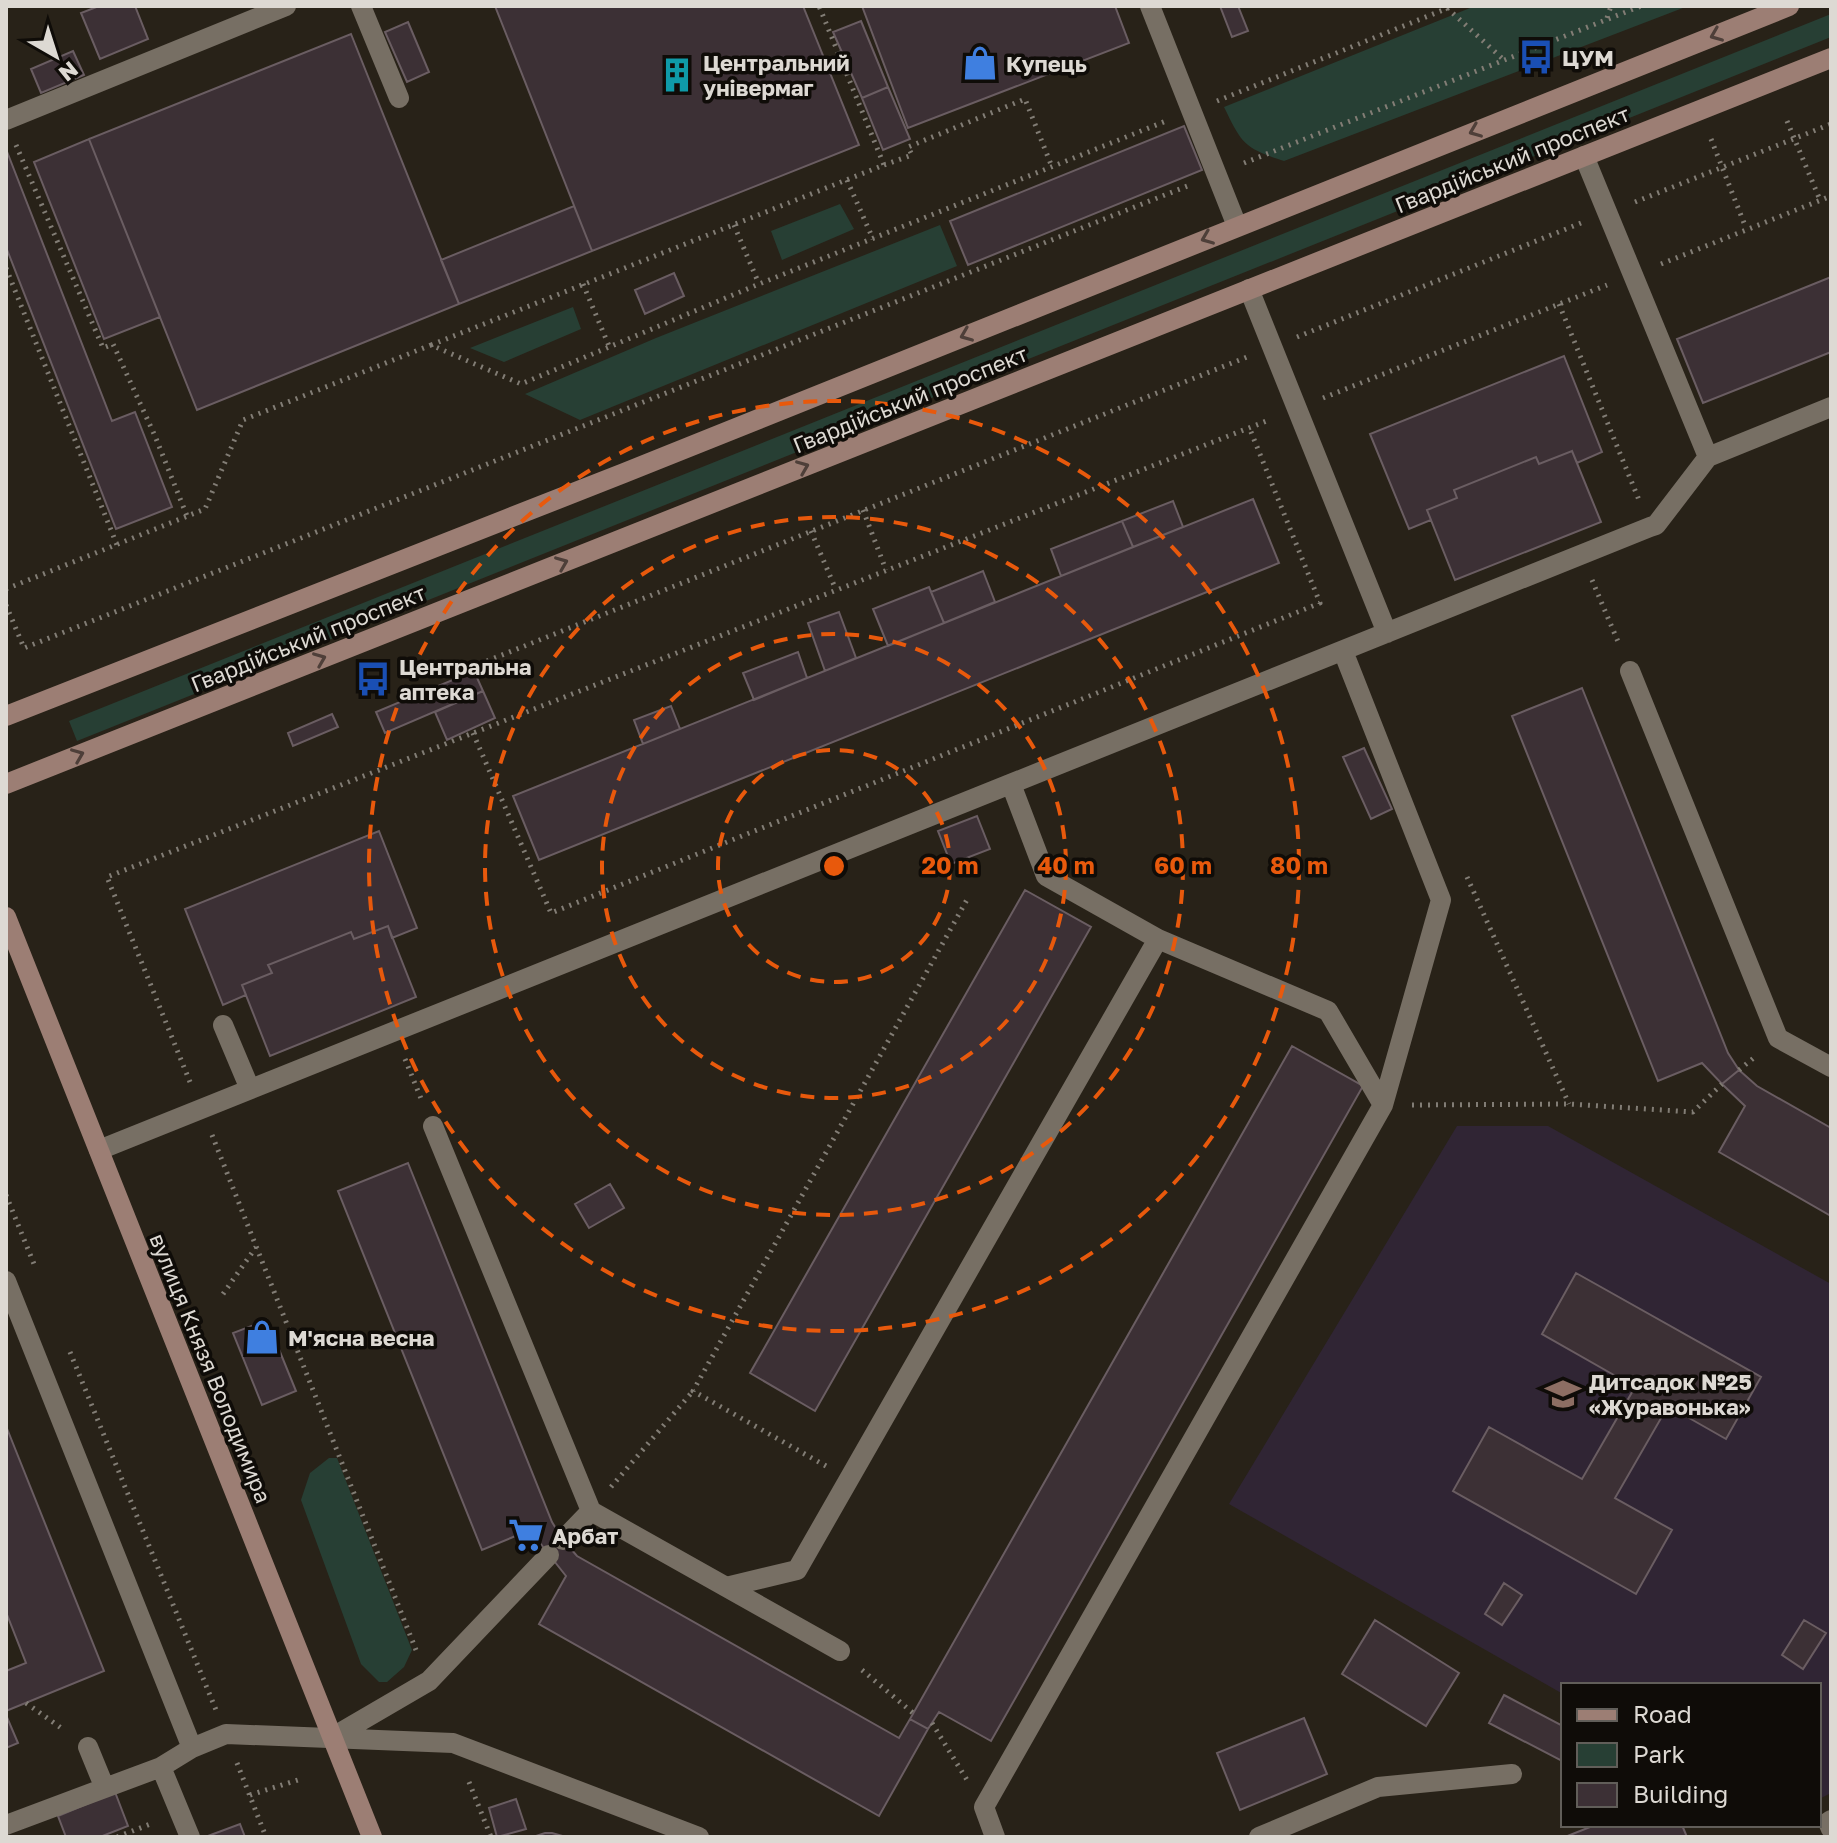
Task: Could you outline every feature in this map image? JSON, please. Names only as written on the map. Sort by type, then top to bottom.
[{"type":"main road","name":"Гвардійський проспект","points":[[6,716],[639,467],[1789,6]]},
{"type":"main road","name":"Гвардійський проспект","points":[[6,784],[1831,58]]},
{"type":"main road","name":"вулиця Князя Володимира","points":[[6,917],[372,1837]]},
{"type":"lane","points":[[9,128],[286,6]]},
{"type":"lane","points":[[361,6],[399,98]]},
{"type":"lane","points":[[1150,6],[1237,226]]},
{"type":"lane","points":[[1584,156],[1708,457]]},
{"type":"lane","points":[[1249,289],[1387,633]]},
{"type":"lane","points":[[99,1150],[1656,525],[1708,457],[1831,407]]},
{"type":"lane","points":[[995,1837],[984,1807],[1383,1105],[1441,900],[1343,651]]},
{"type":"lane","points":[[1630,671],[1778,1038],[1831,1067]]},
{"type":"lane","points":[[1011,784],[1046,876],[1158,939],[1328,1011],[1383,1105]]},
{"type":"lane","points":[[726,1587],[797,1570],[1158,939]]},
{"type":"lane","points":[[223,1025],[250,1089]]},
{"type":"lane","points":[[433,1126],[591,1511],[840,1651]]},
{"type":"lane","points":[[6,1281],[192,1748]]},
{"type":"lane","points":[[333,1737],[429,1681],[591,1511]]},
{"type":"lane","points":[[6,1825],[161,1767],[192,1748],[226,1734],[453,1743],[699,1837]]},
{"type":"lane","points":[[88,1747],[104,1786]]},
{"type":"lane","points":[[161,1767],[190,1837]]},
{"type":"lane","points":[[1259,1837],[1378,1787],[1512,1774]]},
{"type":"lane","points":[[1831,1820],[1828,1822],[1831,1829]]},
{"type":"path","points":[[819,6],[884,165]]},
{"type":"path","points":[[1424,6],[1428,16]]},
{"type":"path","points":[[1607,19],[1611,6]]},
{"type":"path","points":[[6,605],[24,648],[1641,6]]},
{"type":"path","points":[[431,345],[521,384],[759,284],[1450,7],[1504,60]]},
{"type":"path","points":[[6,589],[205,509],[243,420],[912,155],[908,147],[1025,99],[1052,167]]},
{"type":"path","points":[[1787,121],[1820,200]]},
{"type":"path","points":[[472,667],[1831,124]]},
{"type":"path","points":[[9,128],[103,348],[113,344],[187,516]]},
{"type":"path","points":[[1711,139],[1746,228]]},
{"type":"path","points":[[847,180],[873,239]]},
{"type":"path","points":[[429,1681],[107,877],[1831,196]]},
{"type":"path","points":[[734,225],[759,284]]},
{"type":"path","points":[[6,268],[117,545]]},
{"type":"path","points":[[583,284],[609,346]]},
{"type":"path","points":[[1559,304],[1650,527]]},
{"type":"path","points":[[473,733],[551,913],[1320,603],[1249,427]]},
{"type":"path","points":[[863,510],[886,570]]},
{"type":"path","points":[[811,531],[836,590]]},
{"type":"path","points":[[1591,576],[1630,671]]},
{"type":"path","points":[[591,1511],[693,1391],[969,896]]},
{"type":"path","points":[[394,1032],[433,1126]]},
{"type":"path","points":[[1383,1105],[1569,1104],[1693,1112],[1722,1084]]},
{"type":"path","points":[[6,1195],[42,1282]]},
{"type":"path","points":[[223,1294],[256,1247]]},
{"type":"path","points":[[65,1341],[266,1837]]},
{"type":"path","points":[[693,1391],[849,1479]]},
{"type":"path","points":[[840,1651],[913,1713]]},
{"type":"path","points":[[26,1703],[88,1747]]},
{"type":"path","points":[[932,1723],[984,1807]]},
{"type":"path","points":[[453,1743],[491,1837]]},
{"type":"path","points":[[250,1795],[301,1779]]},
{"type":"path","points":[[117,1837],[180,1812]]},
{"type":"shaded area","name":"Дитсадок №25 «Журавонька»","points":[[1457,1126],[1548,1126],[1831,1284],[1831,1793],[1821,1798],[1821,1683],[1561,1683],[1561,1693],[1229,1504]]},
{"type":"green space","points":[[1475,6],[1688,6],[1284,161],[1246,143],[1224,107]]},
{"type":"green space","points":[[1831,14],[1831,37],[77,741],[69,721]]},
{"type":"green space","points":[[840,204],[854,229],[782,260],[771,231]]},
{"type":"green space","points":[[940,225],[957,266],[580,420],[525,394],[656,338]]},
{"type":"green space","points":[[573,307],[581,329],[504,362],[470,348]]},
{"type":"green space","points":[[329,1458],[337,1458],[412,1650],[404,1667],[387,1682],[379,1682],[361,1664],[301,1500],[310,1473]]},
{"type":"building","points":[[99,6],[135,6],[148,39],[100,59],[81,13]]},
{"type":"building","name":"Центральний універмаг","points":[[495,6],[803,6],[859,145],[592,251]]},
{"type":"building","name":"Купець","points":[[862,6],[1115,6],[1129,43],[908,128]]},
{"type":"building","points":[[1220,6],[1238,6],[1248,31],[1232,37]]},
{"type":"building","points":[[861,21],[888,87],[862,98],[833,32]]},
{"type":"building","points":[[408,22],[429,72],[407,82],[385,32]]},
{"type":"building","points":[[351,34],[459,304],[197,410],[89,139]]},
{"type":"building","points":[[73,51],[84,75],[41,93],[31,69]]},
{"type":"building","points":[[888,87],[910,139],[883,150],[862,98]]},
{"type":"building","points":[[1184,126],[1202,170],[968,265],[950,221]]},
{"type":"building","points":[[89,139],[160,317],[104,339],[34,162]]},
{"type":"building","points":[[6,149],[112,421],[135,412],[172,507],[116,529],[6,247]]},
{"type":"building","points":[[574,206],[592,251],[459,304],[441,260]]},
{"type":"building","points":[[674,273],[684,296],[645,314],[635,290]]},
{"type":"building","points":[[1831,277],[1831,352],[1703,403],[1677,339]]},
{"type":"building","points":[[1564,356],[1602,452],[1577,463],[1572,451],[1539,464],[1536,457],[1454,490],[1457,498],[1427,510],[1431,520],[1409,529],[1370,434]]},
{"type":"building","points":[[1572,451],[1601,522],[1455,580],[1427,510],[1457,498],[1454,490],[1536,457],[1539,464]]},
{"type":"building","points":[[1253,499],[1279,563],[539,860],[513,796]]},
{"type":"building","points":[[1173,501],[1183,527],[1133,547],[1122,521]]},
{"type":"building","points":[[1122,521],[1133,547],[1061,576],[1051,549]]},
{"type":"building","points":[[983,571],[995,602],[944,623],[931,592]]},
{"type":"building","points":[[929,587],[944,623],[888,646],[873,609]]},
{"type":"building","points":[[839,612],[856,658],[825,671],[808,623]]},
{"type":"building","points":[[798,652],[807,678],[754,700],[743,673]]},
{"type":"building","points":[[474,671],[483,691],[385,733],[376,712]]},
{"type":"building","points":[[1582,688],[1728,1053],[1739,1070],[1722,1084],[1702,1063],[1658,1081],[1512,716]]},
{"type":"building","points":[[483,691],[495,718],[447,740],[435,712]]},
{"type":"building","points":[[671,706],[680,729],[643,744],[634,720]]},
{"type":"building","points":[[332,714],[338,727],[293,746],[288,733]]},
{"type":"building","points":[[1364,748],[1392,809],[1371,819],[1343,757]]},
{"type":"building","points":[[977,816],[990,849],[951,864],[938,831]]},
{"type":"building","points":[[379,831],[417,928],[392,938],[388,926],[354,939],[351,932],[268,965],[272,973],[242,985],[246,995],[223,1005],[185,909]]},
{"type":"building","points":[[1025,890],[1091,927],[815,1411],[750,1373]]},
{"type":"building","points":[[388,926],[416,997],[270,1056],[242,985],[272,973],[268,965],[351,932],[354,939]]},
{"type":"building","points":[[1292,1046],[1363,1086],[991,1741],[939,1712],[928,1729],[910,1719]]},
{"type":"building","points":[[1739,1070],[1757,1086],[1831,1128],[1831,1216],[1719,1152],[1745,1106],[1722,1084]]},
{"type":"building","points":[[408,1163],[552,1522],[563,1540],[547,1552],[530,1530],[482,1550],[338,1191]]},
{"type":"building","points":[[610,1184],[624,1208],[589,1228],[575,1204]]},
{"type":"building","points":[[1576,1273],[1761,1377],[1726,1439],[1668,1406],[1615,1498],[1672,1530],[1636,1594],[1453,1491],[1489,1427],[1582,1479],[1635,1387],[1542,1334]]},
{"type":"building","points":[[267,1320],[296,1391],[262,1405],[233,1333]]},
{"type":"building","points":[[6,1426],[104,1671],[6,1711],[6,1671],[26,1663],[6,1612]]},
{"type":"building","points":[[563,1540],[577,1556],[899,1738],[910,1719],[928,1729],[879,1816],[539,1624],[566,1576],[547,1552]]},
{"type":"building","points":[[1504,1583],[1522,1595],[1502,1625],[1485,1614]]},
{"type":"building","points":[[1375,1620],[1459,1673],[1426,1726],[1342,1674]]},
{"type":"building","points":[[1804,1620],[1826,1633],[1803,1669],[1782,1655]]},
{"type":"building","points":[[1504,1695],[1561,1725],[1561,1760],[1489,1723]]},
{"type":"building","points":[[6,1715],[18,1743],[6,1748]]},
{"type":"building","points":[[1304,1718],[1327,1774],[1240,1810],[1217,1753]]},
{"type":"building","points":[[115,1792],[128,1826],[100,1837],[66,1837],[58,1816]]},
{"type":"building","points":[[516,1799],[526,1829],[497,1837],[489,1808]]},
{"type":"building","points":[[240,1824],[245,1837],[208,1836]]},
{"type":"building","points":[[1590,1827],[1683,1827],[1687,1837],[1565,1837]]},
{"type":"building","points":[[552,1833],[566,1837],[533,1837]]},
{"type":"place","name":"ЦУМ","points":[[1536,57]]},
{"type":"place","name":"Купець","points":[[980,63]]},
{"type":"place","name":"Центральний універмаг","points":[[677,75]]},
{"type":"place","name":"Центральна аптека","points":[[373,679]]},
{"type":"place","name":"М'ясна весна","points":[[262,1337]]},
{"type":"place","name":"Дитсадок №25 «Журавонька»","points":[[1563,1394]]},
{"type":"place","name":"Арбат","points":[[526,1535]]}]
